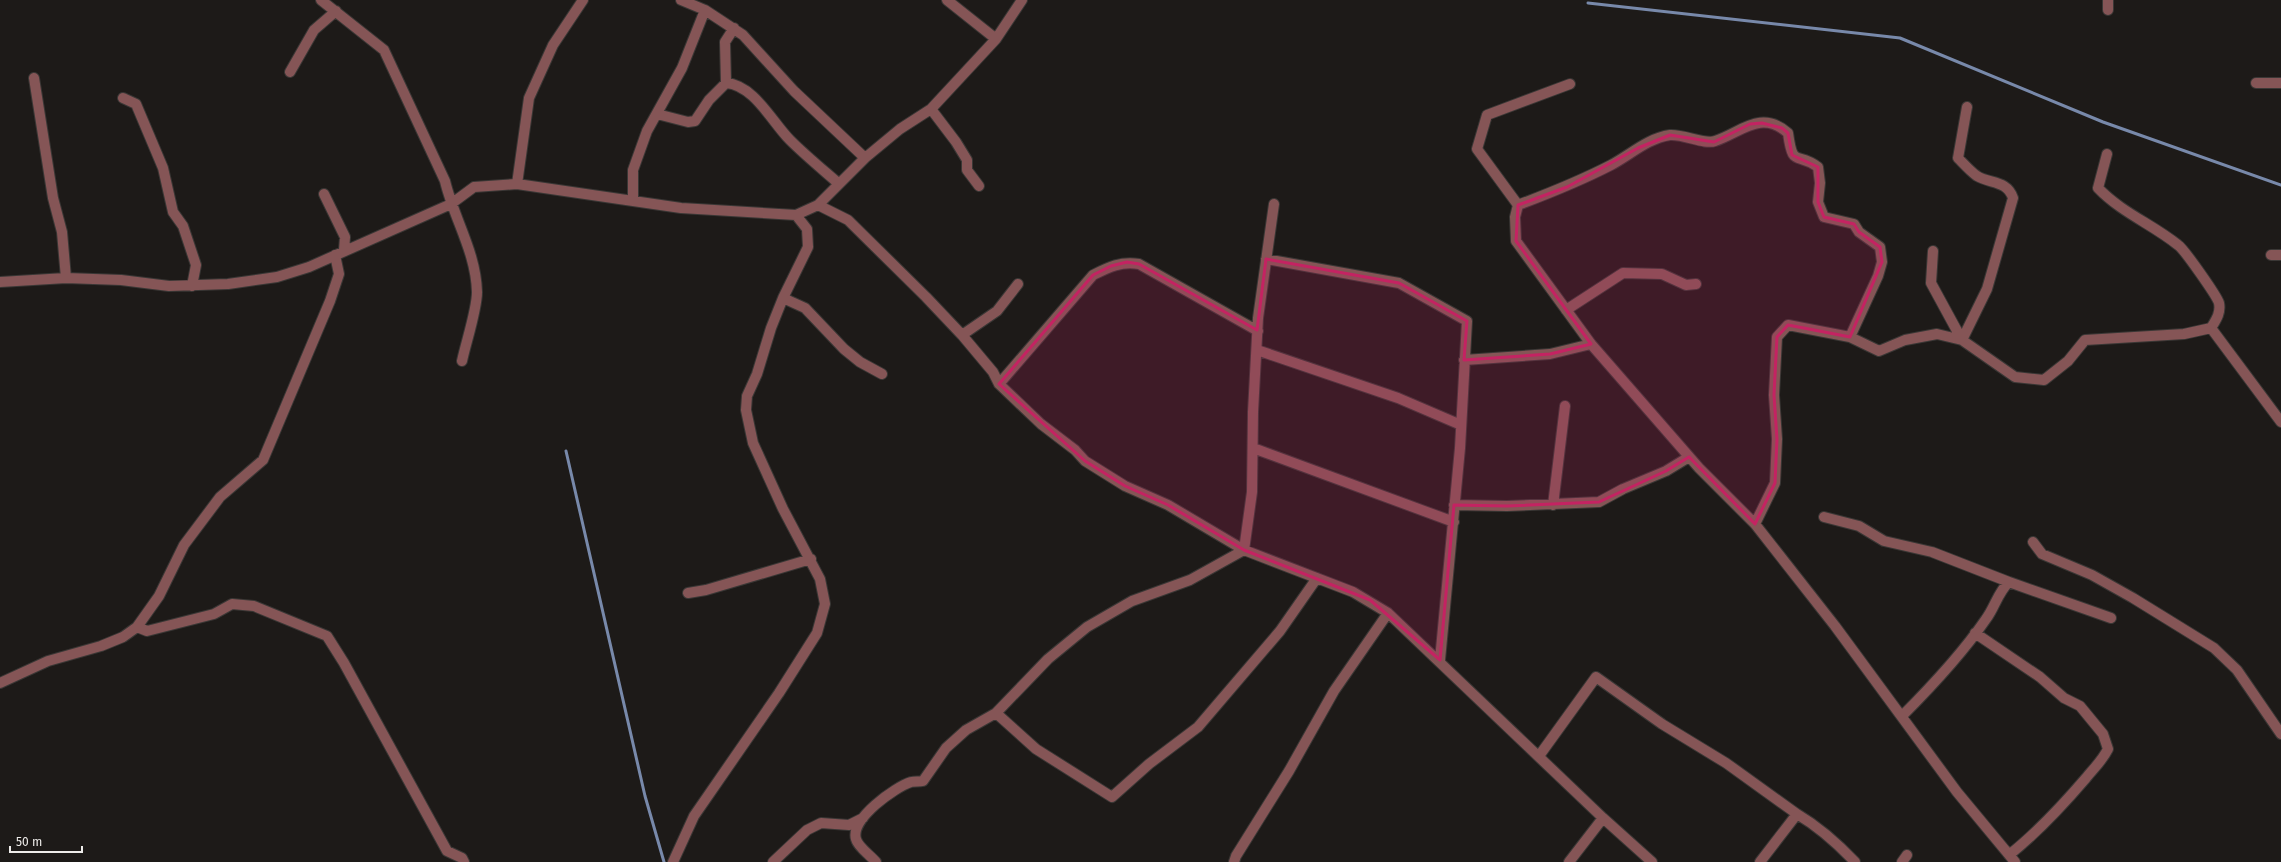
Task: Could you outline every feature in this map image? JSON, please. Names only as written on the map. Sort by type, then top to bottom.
[{"type":"street","points":[[321,0],[384,50],[445,181],[451,204],[468,243],[477,293],[476,306],[462,361]]},
{"type":"street","points":[[517,184],[529,98],[553,45],[583,0]]},
{"type":"street","points":[[681,0],[705,10],[743,34],[794,91],[865,158]]},
{"type":"street","points":[[947,0],[996,40]]},
{"type":"street","points":[[0,282],[66,278],[121,280],[169,286],[192,286],[228,284],[277,277],[309,267],[451,204],[474,188],[517,184],[688,209],[796,215],[818,205],[838,183],[865,158],[900,129],[931,109],[996,40],[1022,0]]},
{"type":"street","points":[[633,201],[633,170],[647,131],[682,68],[705,10]]},
{"type":"street","points":[[290,72],[314,30],[336,11]]},
{"type":"street","points":[[656,114],[688,122],[695,121],[709,100],[726,83],[725,42],[734,28]]},
{"type":"street","points":[[34,78],[53,198],[62,232],[66,278]]},
{"type":"street","points":[[726,83],[734,84],[761,103],[789,139],[838,183]]},
{"type":"street","points":[[2256,83],[2281,83]]},
{"type":"street","points":[[1518,205],[1477,149],[1487,115],[1570,84]]},
{"type":"street","points":[[123,98],[136,104],[155,146],[164,174],[173,212],[183,226],[196,265],[192,286]]},
{"type":"street","points":[[1962,340],[1987,289],[2013,198],[2010,190],[2002,184],[1977,176],[1958,158],[1967,107]]},
{"type":"street","points":[[931,109],[956,142],[967,160],[967,170],[979,186]]},
{"type":"street","points":[[1518,205],[1567,187],[1613,164],[1638,148],[1670,136],[1693,137],[1703,142],[1714,142],[1750,124],[1773,124],[1788,133],[1792,155],[1798,160],[1809,160],[1818,166],[1820,183],[1818,202],[1824,217],[1854,224],[1858,232],[1880,247],[1882,262],[1878,276],[1850,337]]},
{"type":"street","points":[[1755,524],[1774,483],[1777,439],[1774,395],[1777,337],[1788,325],[1850,337],[1879,351],[1905,340],[1936,334],[1962,340],[2016,376],[2044,380],[2068,360],[2085,340],[2184,334],[2211,328],[2219,316],[2219,302],[2180,245],[2134,218],[2110,201],[2098,188],[2107,154]]},
{"type":"street","points":[[0,684],[48,660],[101,646],[123,637],[137,627],[159,596],[184,545],[220,497],[263,460],[295,388],[330,301],[339,274],[340,252],[345,237],[324,194]]},
{"type":"street","points":[[1244,550],[1252,492],[1258,331],[1274,204]]},
{"type":"street","points":[[818,205],[848,220],[962,335],[993,372],[999,384],[1041,424],[1075,450],[1085,461],[1124,486],[1168,505],[1244,550],[1353,592],[1388,612],[1440,660],[1603,818],[1652,862]]},
{"type":"street","points":[[1518,205],[1515,217],[1516,241],[1591,344],[1689,457],[1755,524],[1902,716],[1958,792],[2012,858],[2073,795],[2101,762],[2108,749],[2103,734],[2080,706],[2064,698],[2040,677],[1975,633]]},
{"type":"street","points":[[673,862],[694,816],[779,693],[816,632],[825,604],[820,579],[811,559],[783,509],[753,443],[746,410],[747,396],[757,374],[783,298],[808,246],[807,229],[796,215]]},
{"type":"street","points":[[1933,251],[1931,283],[1962,340]]},
{"type":"street","points":[[1266,259],[1399,282],[1467,321],[1462,425],[1440,660]]},
{"type":"street","points":[[999,384],[1093,275],[1111,266],[1127,262],[1139,264],[1258,331]]},
{"type":"street","points":[[1566,310],[1623,273],[1662,274],[1686,285],[1696,284]]},
{"type":"street","points":[[962,335],[997,311],[1018,284]]},
{"type":"street","points":[[783,298],[805,308],[844,349],[860,362],[882,374]]},
{"type":"street","points":[[2211,328],[2281,422]]},
{"type":"street","points":[[1464,360],[1550,354],[1591,344]]},
{"type":"street","points":[[1257,350],[1398,398],[1462,425]]},
{"type":"street","points":[[1553,505],[1565,406]]},
{"type":"street","points":[[1253,448],[1454,522]]},
{"type":"street","points":[[1454,505],[1553,505],[1599,502],[1623,489],[1666,471],[1689,457]]},
{"type":"street","points":[[1824,517],[1859,526],[1884,541],[1932,552],[2008,582],[2110,618]]},
{"type":"street","points":[[2033,542],[2042,554],[2092,575],[2133,598],[2214,648],[2237,670],[2281,734]]},
{"type":"street","points":[[876,862],[856,839],[858,825],[875,803],[912,782],[923,781],[946,748],[966,730],[996,712],[1048,660],[1087,627],[1132,601],[1190,580],[1244,550]]},
{"type":"street","points":[[688,593],[706,590],[811,559]]},
{"type":"street","points":[[996,712],[1041,753],[1112,797],[1149,764],[1198,727],[1280,631],[1317,578]]},
{"type":"street","points":[[1902,716],[1932,686],[1987,618],[2008,582]]},
{"type":"street","points":[[137,627],[147,631],[214,614],[232,604],[254,606],[268,610],[327,636],[344,663],[446,851],[462,858],[464,862]]},
{"type":"street","points":[[1234,862],[1236,856],[1289,771],[1334,691],[1388,612]]},
{"type":"street","points":[[1539,756],[1596,677],[1662,724],[1726,763],[1797,814],[1815,824],[1836,842],[1855,862]]},
{"type":"street","points":[[1760,862],[1797,814]]},
{"type":"street","points":[[773,862],[807,830],[821,823],[849,825],[864,817]]},
{"type":"street","points":[[1569,862],[1603,818]]},
{"type":"highlighted area","points":[[1762,123],[1782,128],[1788,133],[1792,155],[1818,167],[1818,202],[1824,217],[1854,224],[1859,232],[1880,247],[1882,262],[1878,276],[1850,337],[1788,325],[1777,337],[1774,395],[1777,439],[1775,483],[1755,524],[1689,457],[1666,471],[1599,502],[1507,506],[1454,505],[1440,660],[1370,600],[1244,550],[1168,505],[1125,486],[1085,461],[999,384],[1093,275],[1111,266],[1127,262],[1139,264],[1257,330],[1266,259],[1399,283],[1467,321],[1464,360],[1550,354],[1591,344],[1516,241],[1518,205],[1567,187],[1638,148],[1670,135],[1714,142],[1750,124]]},
{"type":"waterway","points":[[1588,3],[1900,38],[2103,122],[2281,185]]},
{"type":"waterway","points":[[566,451],[645,796],[664,862]]}]
